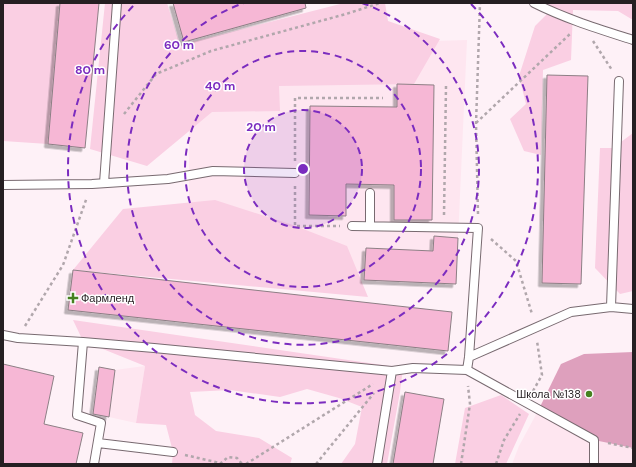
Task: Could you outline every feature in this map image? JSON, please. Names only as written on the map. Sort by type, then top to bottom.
[{"type":"lane","points":[[104,183],[117,3]]},
{"type":"lane","points":[[534,3],[581,23],[633,40]]},
{"type":"lane","points":[[611,307],[619,81]]},
{"type":"lane","points":[[3,185],[92,184],[168,179],[213,171],[295,173]]},
{"type":"lane","points":[[370,193],[370,226]]},
{"type":"lane","points":[[352,226],[478,228],[467,370]]},
{"type":"lane","points":[[469,357],[571,312],[611,307],[633,309]]},
{"type":"lane","points":[[3,335],[18,338],[83,342],[392,372],[413,368],[467,370],[594,440],[594,464]]},
{"type":"lane","points":[[83,342],[77,415],[101,423],[94,464]]},
{"type":"lane","points":[[377,464],[392,372]]},
{"type":"lane","points":[[98,442],[173,452]]},
{"type":"path","points":[[108,134],[156,74],[211,51],[346,14],[380,3]]},
{"type":"path","points":[[480,3],[476,124],[478,228],[516,261],[535,327]]},
{"type":"path","points":[[476,124],[581,23],[619,81]]},
{"type":"path","points":[[444,227],[446,86]]},
{"type":"path","points":[[352,226],[295,226],[295,98],[383,98]]},
{"type":"path","points":[[18,338],[63,265],[92,184]]},
{"type":"path","points":[[461,464],[470,404],[467,370]]},
{"type":"path","points":[[246,464],[392,372]]},
{"type":"path","points":[[316,464],[392,372]]},
{"type":"path","points":[[594,440],[633,448]]},
{"type":"path","points":[[173,452],[220,464],[228,457],[237,458],[242,464]]},
{"type":"shaded area","points":[[3,3],[60,3],[48,144],[3,141]]},
{"type":"shaded area","points":[[105,3],[167,3],[180,45],[344,3],[385,3],[388,21],[440,39],[414,84],[279,86],[280,111],[212,112],[147,166],[90,149]]},
{"type":"shaded area","points":[[542,3],[633,3],[633,20],[618,11],[573,10],[571,60],[543,70],[541,155],[524,151],[510,119],[526,104],[519,76],[535,26],[547,14]]},
{"type":"shaded area","points":[[467,40],[456,284],[189,270],[189,71],[276,46]]},
{"type":"shaded area","points":[[633,133],[633,291],[620,294],[595,268],[600,148],[613,148]]},
{"type":"shaded area","points":[[215,200],[293,225],[347,246],[368,297],[73,270],[123,209]]},
{"type":"shaded area","points":[[73,320],[403,368],[387,464],[341,464],[355,444],[362,407],[339,398],[307,389],[280,397],[230,390],[190,392],[195,415],[216,431],[259,438],[292,458],[290,464],[172,464],[173,452],[166,425],[136,423],[145,366],[83,341]]},
{"type":"shaded area","name":"Школа №138","points":[[633,352],[633,448],[594,440],[539,409],[561,364],[584,354]]},
{"type":"shaded area","name":"Школа №138","points":[[561,364],[633,379],[633,464],[512,464],[519,446]]},
{"type":"shaded area","points":[[145,366],[136,423],[109,417],[115,370]]},
{"type":"shaded area","points":[[501,395],[529,414],[506,464],[455,464],[465,408]]},
{"type":"building","points":[[60,3],[99,3],[85,148],[48,144]]},
{"type":"building","points":[[173,3],[305,3],[306,8],[184,42]]},
{"type":"building","points":[[547,75],[588,76],[581,284],[542,283]]},
{"type":"building","points":[[397,84],[434,85],[432,220],[394,220],[394,185],[346,184],[346,216],[309,215],[310,106],[397,107]]},
{"type":"building","points":[[434,236],[458,238],[456,284],[364,280],[366,248],[433,251]]},
{"type":"building","points":[[73,270],[452,312],[448,351],[68,310]]},
{"type":"building","points":[[3,364],[54,376],[44,424],[83,433],[76,464],[3,464]]},
{"type":"building","points":[[99,367],[115,370],[109,417],[93,414]]},
{"type":"building","points":[[405,392],[444,399],[433,464],[393,464]]},
{"type":"place","name":"Фармленд","points":[[73,298]]},
{"type":"place","name":"Школа №138","points":[[589,394]]}]
